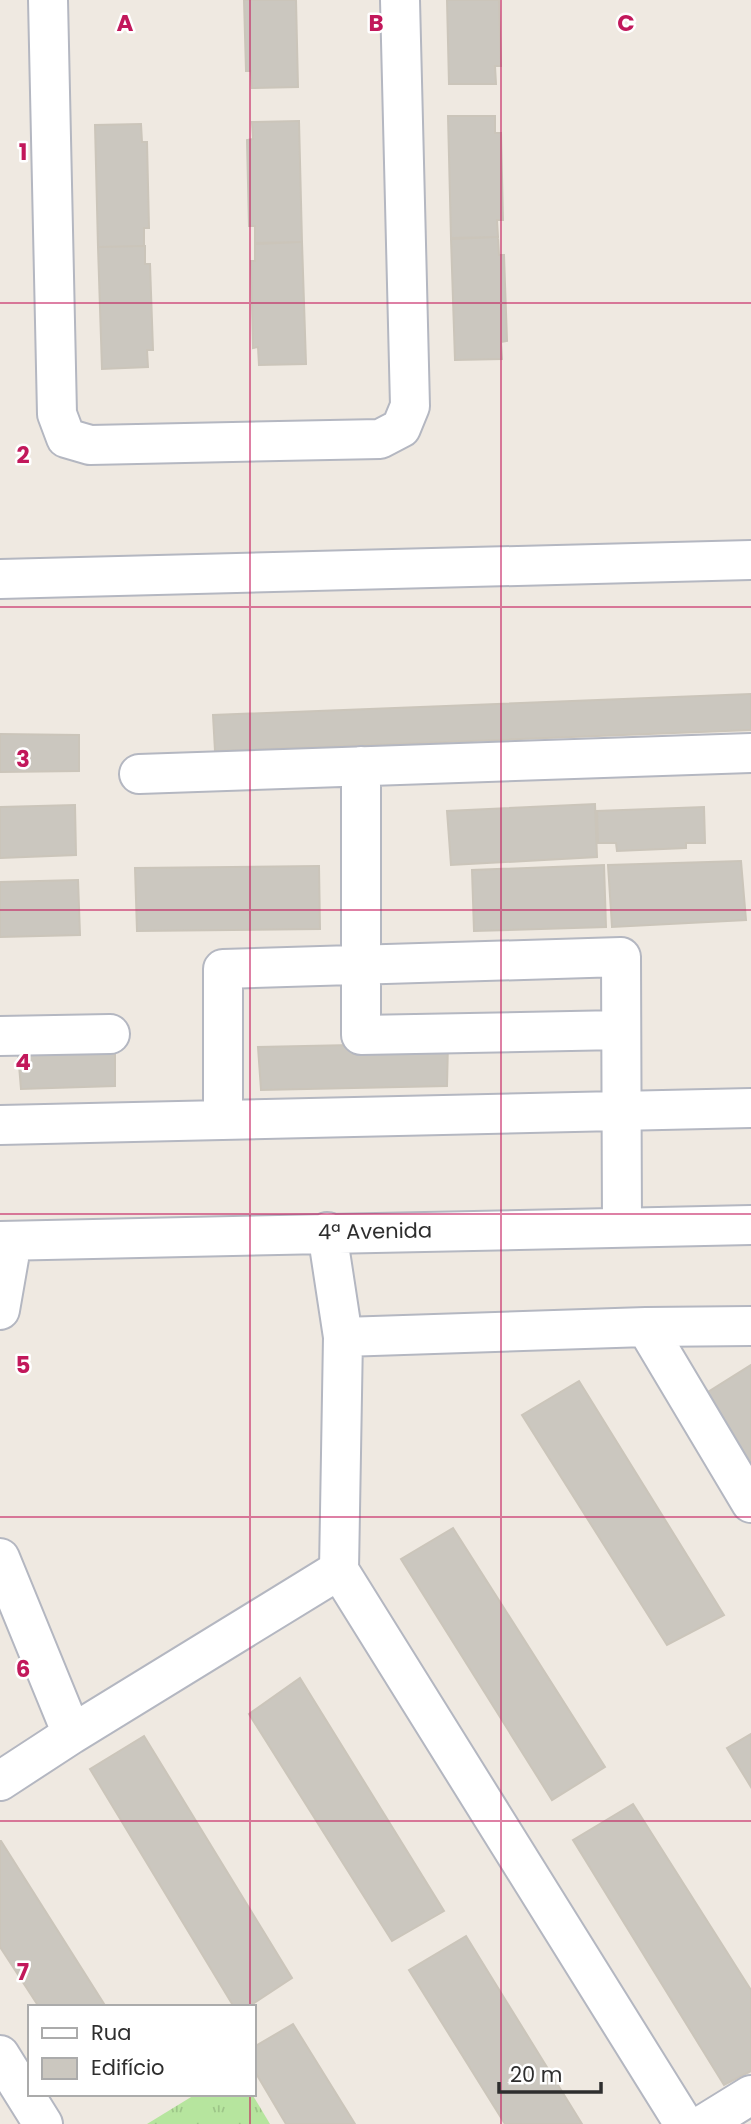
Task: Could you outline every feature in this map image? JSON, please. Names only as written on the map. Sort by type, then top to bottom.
[{"type":"street","points":[[48,0],[57,414],[66,438],[90,445],[380,439],[401,428],[410,406],[400,0]]},
{"type":"street","points":[[0,579],[751,560]]},
{"type":"street","points":[[139,774],[751,753]]},
{"type":"street","points":[[361,766],[361,1035],[621,1030]]},
{"type":"street","points":[[223,1120],[223,969],[621,957],[622,1227]]},
{"type":"street","points":[[0,1037],[110,1034]]},
{"type":"street","points":[[0,1125],[751,1108]]},
{"type":"street","name":"4ª Avenida","points":[[6,1241],[327,1232],[751,1225]]},
{"type":"street","points":[[327,1232],[343,1337],[339,1570],[684,2124]]},
{"type":"street","points":[[0,1310],[6,1241]]},
{"type":"street","points":[[343,1337],[751,1326]]},
{"type":"street","points":[[646,1327],[751,1503]]},
{"type":"street","points":[[0,1558],[72,1734]]},
{"type":"street","points":[[0,1780],[339,1570]]},
{"type":"street","points":[[0,2055],[43,2124]]},
{"type":"street","points":[[704,2124],[751,2095]]},
{"type":"green space","points":[[193,2096],[253,2096],[270,2124],[147,2124]]},
{"type":"building","points":[[244,0],[296,0],[298,87],[252,88],[251,71],[246,71]]},
{"type":"building","points":[[447,0],[499,0],[501,66],[495,66],[496,84],[449,84]]},
{"type":"building","points":[[448,116],[495,116],[495,133],[501,133],[503,220],[497,220],[498,237],[451,238]]},
{"type":"building","points":[[299,121],[302,242],[255,243],[255,226],[249,226],[247,140],[253,139],[252,122]]},
{"type":"building","points":[[141,124],[142,142],[147,142],[149,228],[144,228],[144,246],[98,247],[95,125]]},
{"type":"building","points":[[498,237],[499,255],[504,255],[507,341],[501,342],[502,359],[455,360],[451,239]]},
{"type":"building","points":[[302,242],[306,364],[259,365],[258,347],[253,348],[251,261],[255,261],[255,244]]},
{"type":"building","points":[[145,246],[145,264],[150,264],[153,350],[147,350],[148,367],[102,369],[98,247]]},
{"type":"building","points":[[751,694],[751,730],[215,751],[213,715]]},
{"type":"building","points":[[0,734],[79,735],[79,771],[0,772]]},
{"type":"building","points":[[595,804],[597,857],[451,865],[447,811]]},
{"type":"building","points":[[75,805],[76,855],[0,858],[0,807]]},
{"type":"building","points":[[704,807],[705,843],[686,843],[686,848],[617,851],[616,843],[598,843],[597,811]]},
{"type":"building","points":[[741,861],[746,920],[612,927],[608,865]]},
{"type":"building","points":[[604,865],[606,927],[474,931],[472,870]]},
{"type":"building","points":[[319,866],[320,929],[137,931],[135,868]]},
{"type":"building","points":[[78,880],[80,935],[0,937],[0,882]]},
{"type":"building","points":[[448,1043],[447,1086],[261,1090],[258,1047]]},
{"type":"building","points":[[115,1051],[115,1086],[21,1089],[18,1053]]},
{"type":"building","points":[[751,1365],[751,1474],[703,1395]]},
{"type":"building","points":[[579,1381],[724,1615],[667,1645],[522,1415]]},
{"type":"building","points":[[453,1528],[605,1767],[552,1800],[401,1559]]},
{"type":"building","points":[[300,1678],[444,1911],[392,1941],[249,1714]]},
{"type":"building","points":[[751,1734],[751,1787],[727,1748]]},
{"type":"building","points":[[144,1736],[292,1978],[251,2005],[233,2005],[90,1769]]},
{"type":"building","points":[[633,1804],[751,1990],[751,2071],[724,2085],[573,1840]]},
{"type":"building","points":[[1,1841],[105,2005],[38,2005],[0,1947]]},
{"type":"building","points":[[466,1936],[582,2124],[505,2124],[409,1970]]},
{"type":"building","points":[[293,2024],[355,2124],[286,2124],[256,2073],[256,2046]]}]
